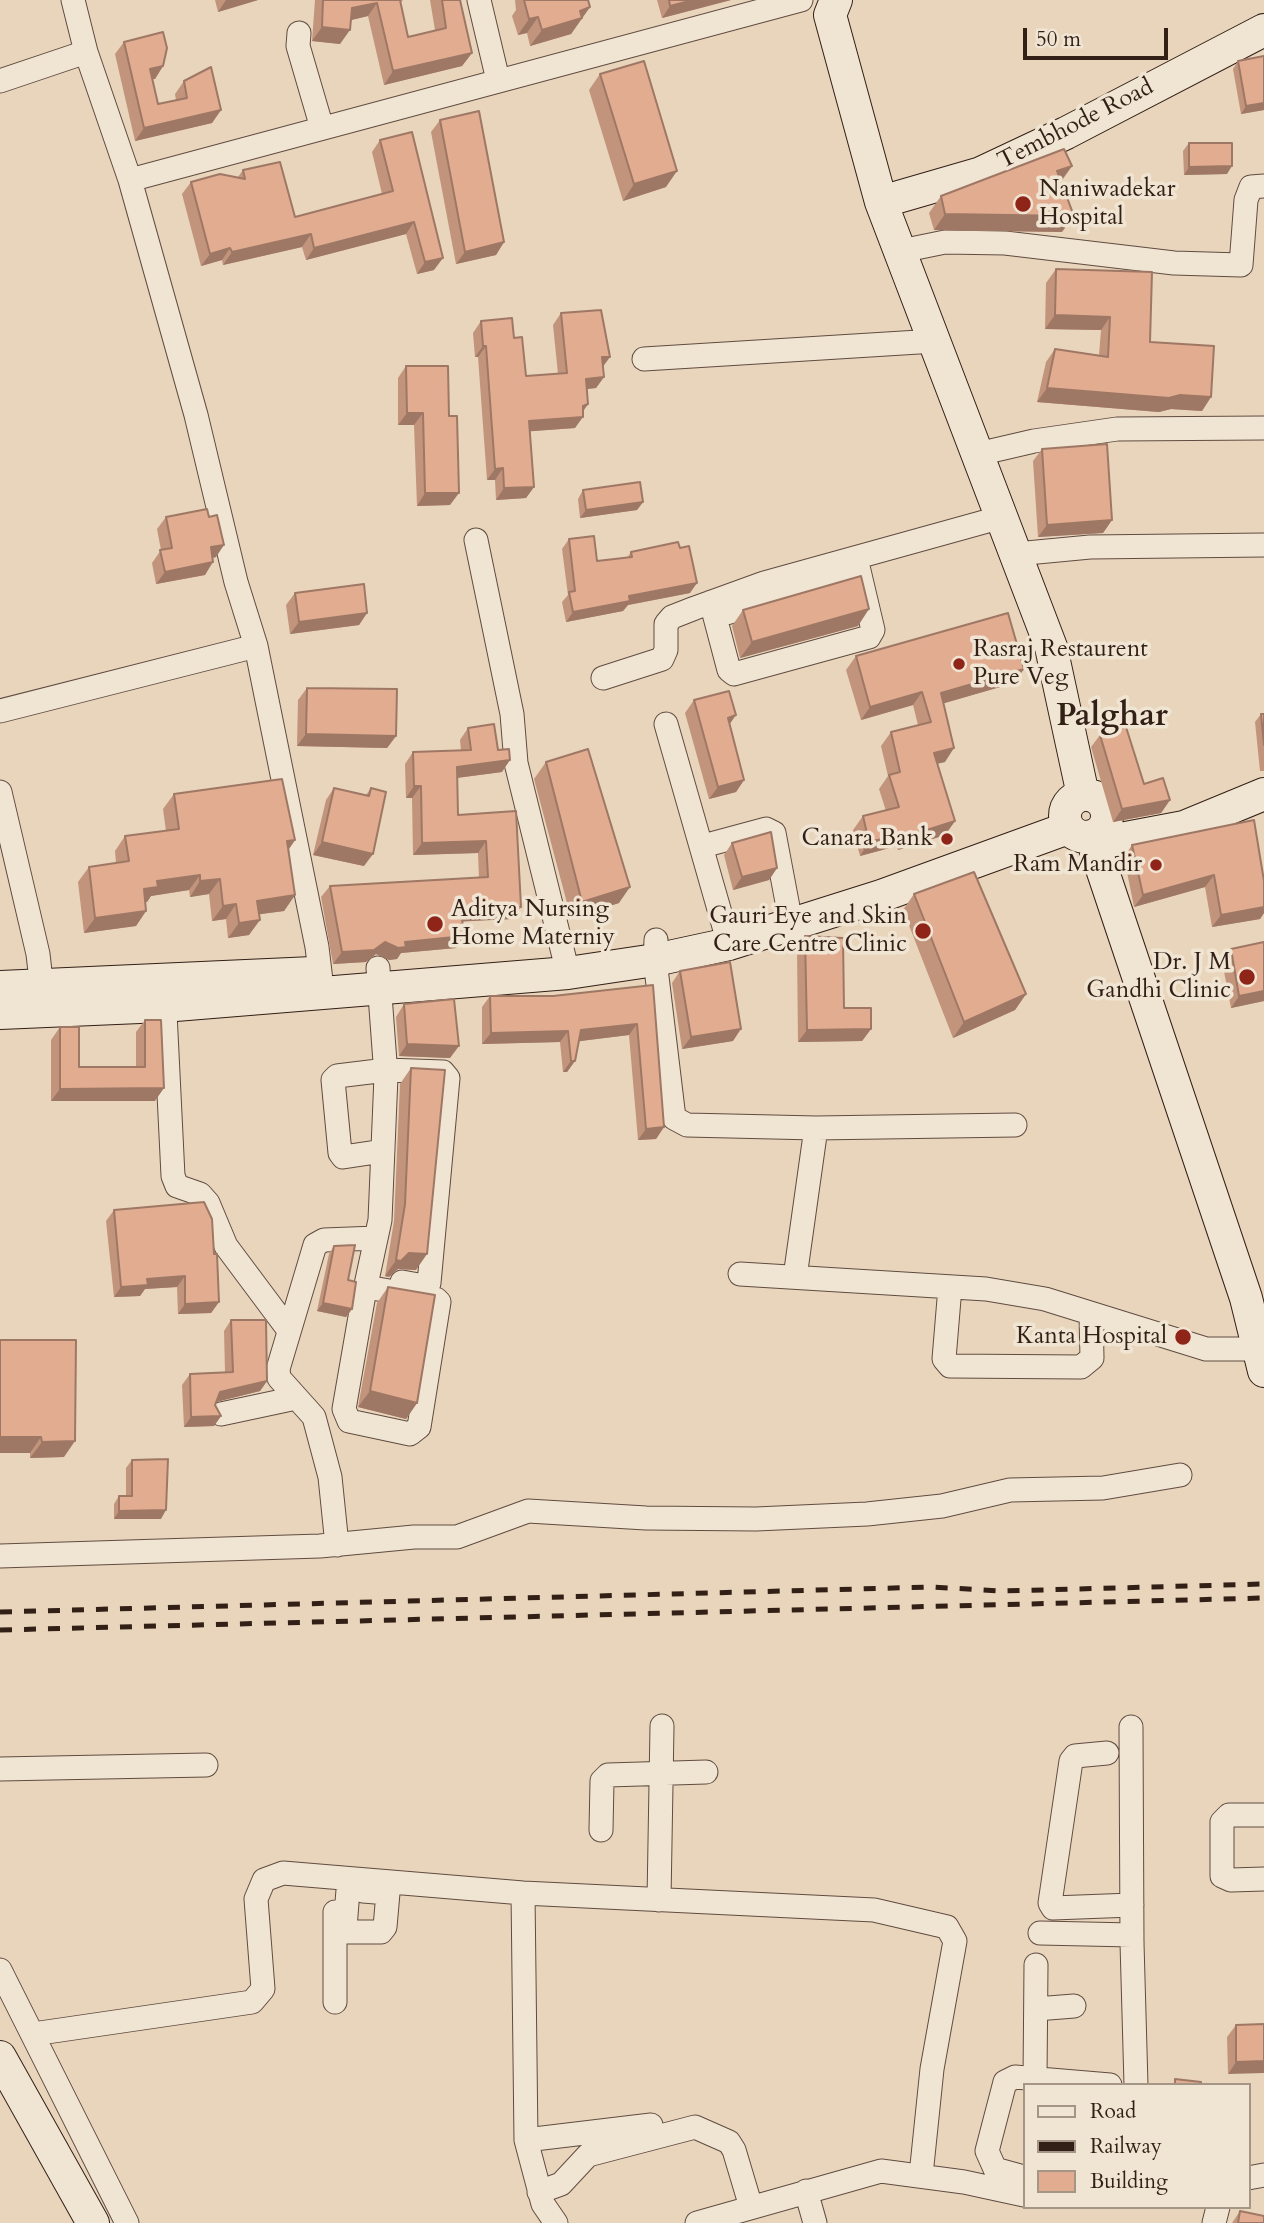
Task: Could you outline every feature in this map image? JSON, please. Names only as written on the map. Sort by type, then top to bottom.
[{"type":"street","points":[[73,0],[86,52],[131,180],[196,415],[236,582],[256,646],[321,982]]},
{"type":"street","points":[[479,0],[499,80]]},
{"type":"street","points":[[131,180],[801,0]]},
{"type":"street","points":[[740,1274],[950,1287],[1045,1298],[1091,1315],[1206,1349],[1261,1360],[1246,1298],[1077,817],[1051,647],[881,202],[826,5]]},
{"type":"street","name":"Tembhode Road","points":[[881,202],[981,173],[1066,133],[1264,30]]},
{"type":"street","points":[[299,33],[298,46],[322,128]]},
{"type":"street","points":[[0,81],[86,52]]},
{"type":"street","points":[[901,251],[945,243],[1005,243],[1174,263],[1241,265],[1246,200],[1251,187],[1264,186]]},
{"type":"street","points":[[645,359],[936,341]]},
{"type":"street","points":[[978,454],[1034,441],[1117,429],[1264,428]]},
{"type":"street","points":[[603,678],[662,659],[666,650],[666,624],[672,617],[713,609],[764,583],[858,566],[1002,517]]},
{"type":"street","points":[[476,540],[512,714],[516,763],[566,965]]},
{"type":"street","points":[[1016,554],[1090,547],[1264,545]]},
{"type":"street","points":[[713,609],[729,670],[734,674],[869,638],[873,630],[858,566]]},
{"type":"street","points":[[0,711],[256,646]]},
{"type":"street","points":[[666,724],[726,934]]},
{"type":"street","points":[[0,792],[38,954],[43,1000]]},
{"type":"street","points":[[1077,817],[1111,841],[1184,827],[1264,794]]},
{"type":"street","points":[[0,1013],[43,1000],[566,965],[655,950],[726,934],[790,914],[886,894],[1077,817]]},
{"type":"street","points":[[703,846],[766,829],[774,833],[790,914]]},
{"type":"street","points":[[655,950],[674,1118],[687,1125],[816,1128],[1015,1125]]},
{"type":"street","points":[[367,1281],[439,1302],[419,1427],[410,1434],[349,1421],[344,1409],[367,1281],[380,1220],[386,1070],[379,978]]},
{"type":"street","points":[[0,988],[43,1000]]},
{"type":"street","points":[[164,993],[173,1176],[177,1186],[200,1194],[208,1203],[226,1246],[288,1329]]},
{"type":"street","points":[[367,1281],[424,1286],[429,1283],[449,1078],[443,1072],[386,1070],[337,1076],[333,1080],[340,1153],[343,1157],[383,1151]]},
{"type":"street","points":[[795,1277],[816,1128]]},
{"type":"street","points":[[337,1545],[330,1477],[314,1417],[279,1378],[278,1369],[315,1245],[324,1240],[376,1238]]},
{"type":"street","points":[[950,1287],[944,1359],[950,1366],[1081,1367],[1091,1358],[1091,1315]]},
{"type":"street","points":[[221,1414],[296,1398]]},
{"type":"street","points":[[0,1556],[337,1545],[414,1537],[457,1536],[528,1511],[646,1518],[729,1519],[867,1514],[942,1506],[1010,1490],[1102,1488],[1180,1475]]},
{"type":"street","points":[[659,1900],[662,1726]]},
{"type":"street","points":[[1131,1727],[1136,2083]]},
{"type":"street","points":[[1107,1753],[1075,1756],[1071,1761],[1050,1903],[1053,1908],[1132,1905]]},
{"type":"street","points":[[0,1769],[206,1765]]},
{"type":"street","points":[[601,1830],[602,1781],[608,1775],[706,1772]]},
{"type":"street","points":[[1264,1815],[1228,1815],[1222,1822],[1222,1876],[1231,1880],[1264,1879]]},
{"type":"street","points":[[33,2034],[253,2002],[263,1989],[256,1899],[264,1880],[283,1872],[340,1886],[874,1910],[947,1927],[955,1941],[932,2069],[922,2175]]},
{"type":"street","points":[[340,1886],[345,1928],[348,1932],[382,1933],[385,1927],[388,1887]]},
{"type":"street","points":[[335,2002],[340,1886]]},
{"type":"street","points":[[523,1893],[526,2140],[543,2204],[556,2223]]},
{"type":"street","points":[[1040,1933],[1132,1935]]},
{"type":"street","points":[[1035,2079],[1036,1965]]},
{"type":"street","points":[[0,1970],[127,2223]]},
{"type":"street","points":[[1036,2009],[1074,2006]]},
{"type":"street","points":[[0,2057],[93,2223]]},
{"type":"street","points":[[1023,2177],[995,2169],[987,2151],[1005,2082],[1015,2077],[1060,2083]]},
{"type":"street","points":[[526,2140],[693,2120]]},
{"type":"street","points":[[539,2192],[561,2184],[588,2155],[695,2127],[729,2142],[734,2150],[740,2214]]},
{"type":"street","points":[[697,2223],[740,2214],[881,2171],[922,2175],[1023,2195]]},
{"type":"street","points":[[806,2192],[816,2223]]},
{"type":"building","points":[[323,0],[400,0],[408,37],[446,28],[442,0],[460,0],[472,53],[393,71],[377,3],[352,8],[350,30],[322,27]]},
{"type":"building","points":[[524,0],[588,0],[590,7],[580,11],[582,18],[542,30],[538,17],[529,19]]},
{"type":"building","points":[[669,0],[693,0],[670,6]]},
{"type":"building","points":[[163,32],[167,48],[163,66],[150,69],[158,104],[187,98],[184,81],[211,67],[221,110],[144,128],[124,42]]},
{"type":"building","points":[[1264,56],[1264,103],[1246,106],[1238,61]]},
{"type":"building","points":[[644,61],[677,171],[634,184],[600,74]]},
{"type":"building","points":[[479,111],[504,242],[465,252],[440,120]]},
{"type":"building","points":[[412,132],[443,258],[425,262],[414,222],[314,248],[311,234],[232,252],[230,248],[210,254],[191,182],[220,174],[245,179],[243,170],[280,162],[295,217],[393,191],[380,140]]},
{"type":"building","points":[[1189,143],[1232,143],[1232,166],[1189,167]]},
{"type":"building","points":[[1064,149],[1072,166],[1057,171],[1074,216],[945,214],[941,196]]},
{"type":"building","points":[[1056,269],[1152,272],[1150,342],[1214,346],[1211,397],[1180,395],[1169,398],[1047,388],[1055,349],[1108,357],[1110,317],[1055,315]]},
{"type":"building","points":[[601,310],[610,357],[602,357],[604,377],[586,379],[588,404],[583,406],[583,417],[529,421],[534,487],[504,488],[503,468],[495,469],[486,346],[483,346],[481,321],[512,318],[514,338],[522,337],[526,376],[567,373],[561,313]]},
{"type":"building","points":[[406,366],[448,366],[449,416],[457,416],[459,493],[425,493],[423,413],[407,413]]},
{"type":"building","points":[[1107,444],[1112,520],[1047,525],[1042,449]]},
{"type":"building","points":[[640,482],[643,502],[586,510],[583,490]]},
{"type":"building","points":[[207,509],[209,517],[217,515],[224,545],[211,547],[213,562],[165,572],[160,550],[172,548],[166,517]]},
{"type":"building","points":[[594,536],[597,561],[632,557],[631,552],[678,542],[680,548],[689,546],[697,583],[629,596],[630,601],[573,612],[569,592],[575,591],[569,539]]},
{"type":"building","points":[[861,576],[869,609],[752,642],[743,610]]},
{"type":"building","points":[[364,584],[367,613],[299,622],[295,593]]},
{"type":"building","points":[[1008,613],[1024,669],[941,693],[954,748],[934,753],[955,821],[908,836],[907,833],[869,842],[863,816],[899,807],[889,775],[900,772],[891,732],[931,722],[922,692],[870,707],[856,656]]},
{"type":"building","points":[[307,688],[397,689],[396,736],[306,734]]},
{"type":"building","points":[[729,691],[736,715],[728,718],[744,780],[718,787],[694,700]]},
{"type":"building","points":[[1261,714],[1264,714],[1264,745]]},
{"type":"building","points":[[494,724],[498,750],[509,749],[510,760],[457,767],[458,815],[516,811],[521,907],[461,910],[464,936],[405,942],[406,947],[398,948],[385,942],[374,950],[342,952],[330,886],[488,877],[486,841],[422,843],[421,786],[414,786],[413,752],[471,750],[468,728]]},
{"type":"building","points":[[1126,727],[1144,784],[1163,778],[1170,800],[1122,809],[1100,735]]},
{"type":"building","points":[[588,749],[630,887],[582,902],[546,762]]},
{"type":"building","points":[[282,779],[295,840],[287,841],[295,895],[257,901],[260,920],[239,923],[236,904],[223,906],[220,879],[200,881],[200,875],[157,881],[158,887],[144,889],[146,911],[95,918],[89,867],[129,861],[125,836],[179,829],[174,794]]},
{"type":"building","points":[[334,788],[369,796],[371,788],[386,792],[373,854],[322,842]]},
{"type":"building","points":[[1254,820],[1264,881],[1264,907],[1221,915],[1214,875],[1143,895],[1132,845]]},
{"type":"building","points":[[771,832],[777,868],[742,877],[732,843]]},
{"type":"building","points":[[974,872],[1026,994],[964,1022],[914,894]]},
{"type":"building","points":[[805,936],[843,938],[844,1008],[871,1008],[871,1029],[807,1030]]},
{"type":"building","points":[[1264,942],[1264,991],[1239,996],[1231,949]]},
{"type":"building","points":[[730,962],[741,1029],[691,1037],[680,971]]},
{"type":"building","points":[[653,985],[664,1127],[646,1129],[637,1024],[581,1030],[575,1061],[571,1061],[568,1031],[491,1033],[490,996],[553,996]]},
{"type":"building","points":[[454,999],[459,1046],[407,1044],[404,1004]]},
{"type":"building","points":[[145,1020],[161,1020],[164,1088],[60,1089],[60,1027],[79,1027],[79,1067],[145,1067]]},
{"type":"building","points":[[411,1068],[445,1070],[427,1254],[409,1253],[401,1261],[396,1260],[405,1204]]},
{"type":"building","points":[[204,1202],[212,1219],[219,1302],[185,1304],[185,1276],[147,1279],[148,1285],[121,1287],[114,1210]]},
{"type":"building","points":[[355,1245],[348,1280],[356,1282],[352,1309],[323,1303],[334,1246]]},
{"type":"building","points":[[388,1287],[435,1295],[417,1403],[370,1391]]},
{"type":"building","points":[[231,1320],[266,1320],[267,1381],[220,1392],[215,1405],[221,1416],[191,1417],[190,1374],[233,1372]]},
{"type":"building","points":[[0,1340],[76,1340],[75,1441],[42,1442],[41,1437],[0,1437]]},
{"type":"building","points":[[168,1459],[166,1510],[119,1511],[119,1496],[132,1496],[132,1460]]},
{"type":"building","points":[[1264,2024],[1264,2061],[1236,2062],[1236,2025]]},
{"type":"building","points":[[1175,2079],[1201,2082],[1201,2083],[1175,2083]]},
{"type":"building","points":[[1240,2211],[1264,2216],[1264,2223],[1238,2223]]},
{"type":"railway","points":[[0,1612],[932,1587],[1002,1591],[1264,1584]]},
{"type":"railway","points":[[0,1630],[1264,1598]]},
{"type":"place","name":"Naniwadekar Hospital","points":[[1023,204]]},
{"type":"place","name":"Rasraj Restaurent Pure Veg","points":[[959,664]]},
{"type":"place","name":"Canara Bank","points":[[947,839]]},
{"type":"place","name":"Ram Mandir","points":[[1156,865]]},
{"type":"place","name":"Aditya Nursing Home Materniy","points":[[435,924]]},
{"type":"place","name":"Gauri Eye and Skin Care Centre Clinic","points":[[923,931]]},
{"type":"place","name":"Dr. J M Gandhi Clinic","points":[[1247,977]]},
{"type":"place","name":"Kanta Hospital","points":[[1183,1337]]},
{"type":"district","name":"Palghar","points":[[1112,718]]}]
